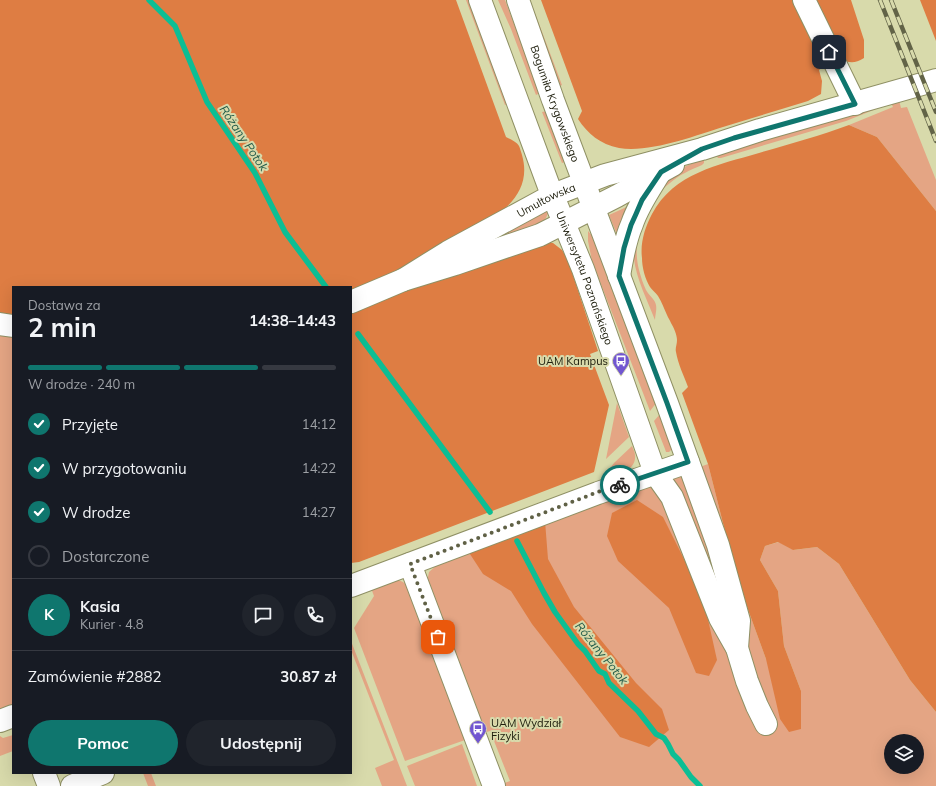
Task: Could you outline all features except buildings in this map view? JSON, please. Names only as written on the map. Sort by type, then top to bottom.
[{"type":"street","points":[[480,0],[553,195]]},
{"type":"street","name":"Bogumiła Krygowskiego","points":[[518,0],[593,208]]},
{"type":"street","points":[[804,0],[855,104]]},
{"type":"street","name":"Umultowska","points":[[403,280],[448,252],[553,195],[605,175],[702,149],[734,138],[936,80]]},
{"type":"street","name":"Umultowska","points":[[352,302],[403,280],[540,235],[702,149]]},
{"type":"street","points":[[619,276],[624,248],[631,225],[642,200],[661,172]]},
{"type":"street","name":"Uniwersytetu Poznańskiego","points":[[553,195],[583,269],[655,473],[672,497],[720,618],[737,648],[747,681],[766,724]]},
{"type":"street","name":"Uniwersytetu Poznańskiego","points":[[593,208],[667,403],[718,544],[739,621],[737,648]]},
{"type":"street","points":[[0,324],[12,326]]},
{"type":"street","points":[[352,586],[598,492],[688,462]]},
{"type":"street","points":[[410,564],[494,786]]},
{"type":"street","points":[[0,721],[12,716]]},
{"type":"street","points":[[44,774],[49,786]]},
{"type":"street","points":[[72,786],[102,774]]},
{"type":"shaded area","points":[[0,0],[456,0],[506,137],[517,143],[519,146],[524,164],[521,187],[513,200],[501,212],[504,216],[352,294],[352,286],[12,286],[12,315],[0,314]]},
{"type":"shaded area","points":[[466,0],[470,0],[508,104],[505,105]]},
{"type":"shaded area","points":[[498,0],[505,0],[540,93],[536,95],[511,29]]},
{"type":"shaded area","points":[[526,0],[530,0],[562,85],[558,87]]},
{"type":"shaded area","points":[[541,0],[851,0],[864,40],[864,58],[852,62],[840,59],[824,66],[819,70],[822,81],[821,94],[808,101],[672,143],[644,148],[619,148],[606,144],[595,138],[578,119],[582,111]]},
{"type":"shaded area","points":[[920,0],[936,0],[936,41]]},
{"type":"shaded area","points":[[899,100],[901,108],[907,107],[936,180],[936,211],[877,137],[849,125],[893,107],[891,103],[846,121],[721,158],[718,158],[716,155]]},
{"type":"shaded area","points":[[547,111],[565,162],[562,163],[542,112]]},
{"type":"shaded area","points":[[849,125],[877,137],[936,211],[936,712],[910,680],[839,564],[817,547],[793,550],[778,542],[765,546],[760,560],[778,591],[784,646],[801,691],[801,729],[789,732],[780,719],[766,659],[738,582],[708,464],[682,393],[688,387],[677,356],[676,334],[659,298],[650,287],[644,273],[642,241],[647,224],[661,200],[672,189],[685,180],[713,167]]},
{"type":"shaded area","points":[[704,159],[704,163],[702,165],[677,178],[661,191],[647,211],[638,234],[637,258],[639,270],[647,292],[655,303],[655,320],[635,266],[635,233],[644,209],[660,187],[682,168]]},
{"type":"shaded area","points":[[631,205],[620,242],[609,215]]},
{"type":"shaded area","points":[[543,211],[549,211],[542,223],[436,265]]},
{"type":"shaded area","points":[[588,231],[595,239],[657,402],[650,411],[592,261],[588,241]]},
{"type":"shaded area","points":[[543,242],[553,243],[562,250],[568,260],[598,351],[590,354],[609,405],[594,472],[359,562],[352,563],[352,308]]},
{"type":"shaded area","points":[[0,330],[12,332],[12,707],[0,712]]},
{"type":"shaded area","points":[[617,403],[629,437],[606,459]]},
{"type":"shaded area","points":[[661,413],[672,449],[669,452],[666,452],[654,421]]},
{"type":"shaded area","points":[[632,446],[635,455],[633,465],[619,475],[604,480],[602,479],[614,463]]},
{"type":"shaded area","points":[[708,464],[738,582],[766,659],[801,691],[784,646],[778,591],[760,560],[765,546],[779,542],[794,550],[817,547],[839,564],[910,680],[936,712],[936,786],[503,786],[502,784],[510,781],[490,731],[483,733],[427,582],[429,572],[437,565]]},
{"type":"shaded area","points":[[637,500],[663,517],[703,597],[717,660],[709,676],[696,673],[669,608],[618,561],[607,536],[612,513]]},
{"type":"shaded area","points":[[545,521],[548,559],[574,607],[636,683],[662,709],[669,730],[649,747],[620,737],[532,624],[511,591],[483,574],[468,551]]},
{"type":"shaded area","points":[[392,580],[403,582],[410,590],[468,739],[405,761],[354,628],[374,596],[371,588]]},
{"type":"shaded area","points":[[352,644],[407,786],[382,786],[375,768],[394,760],[352,653]]},
{"type":"shaded area","points":[[12,735],[12,751],[0,756],[0,736],[3,738]]},
{"type":"shaded area","points":[[462,744],[477,786],[415,786],[407,766]]},
{"type":"shaded area","points":[[143,774],[151,774],[156,786],[148,786]]},
{"type":"waterway","name":"Różany Potok","points":[[149,0],[175,26],[207,102],[255,173],[285,232],[325,286]]},
{"type":"waterway","name":"Różany Potok","points":[[358,334],[490,512]]},
{"type":"waterway","name":"Różany Potok","points":[[517,541],[555,612],[578,644],[585,651],[599,671],[605,674],[609,683],[638,711],[656,734],[664,738],[673,754],[700,786]]},
{"type":"railway","points":[[880,0],[936,141]]},
{"type":"railway","points":[[891,0],[936,112]]},
{"type":"way so far","points":[[438,637],[410,564],[620,485]]},
{"type":"place","name":"UAM Kampus","points":[[621,376]]},
{"type":"place","name":"UAM Wydział Fizyki","points":[[478,744]]},
{"type":"route","points":[[620,485],[688,462],[619,276],[624,248],[631,225],[642,200],[661,172],[702,149],[734,138],[855,104],[829,52]]}]
